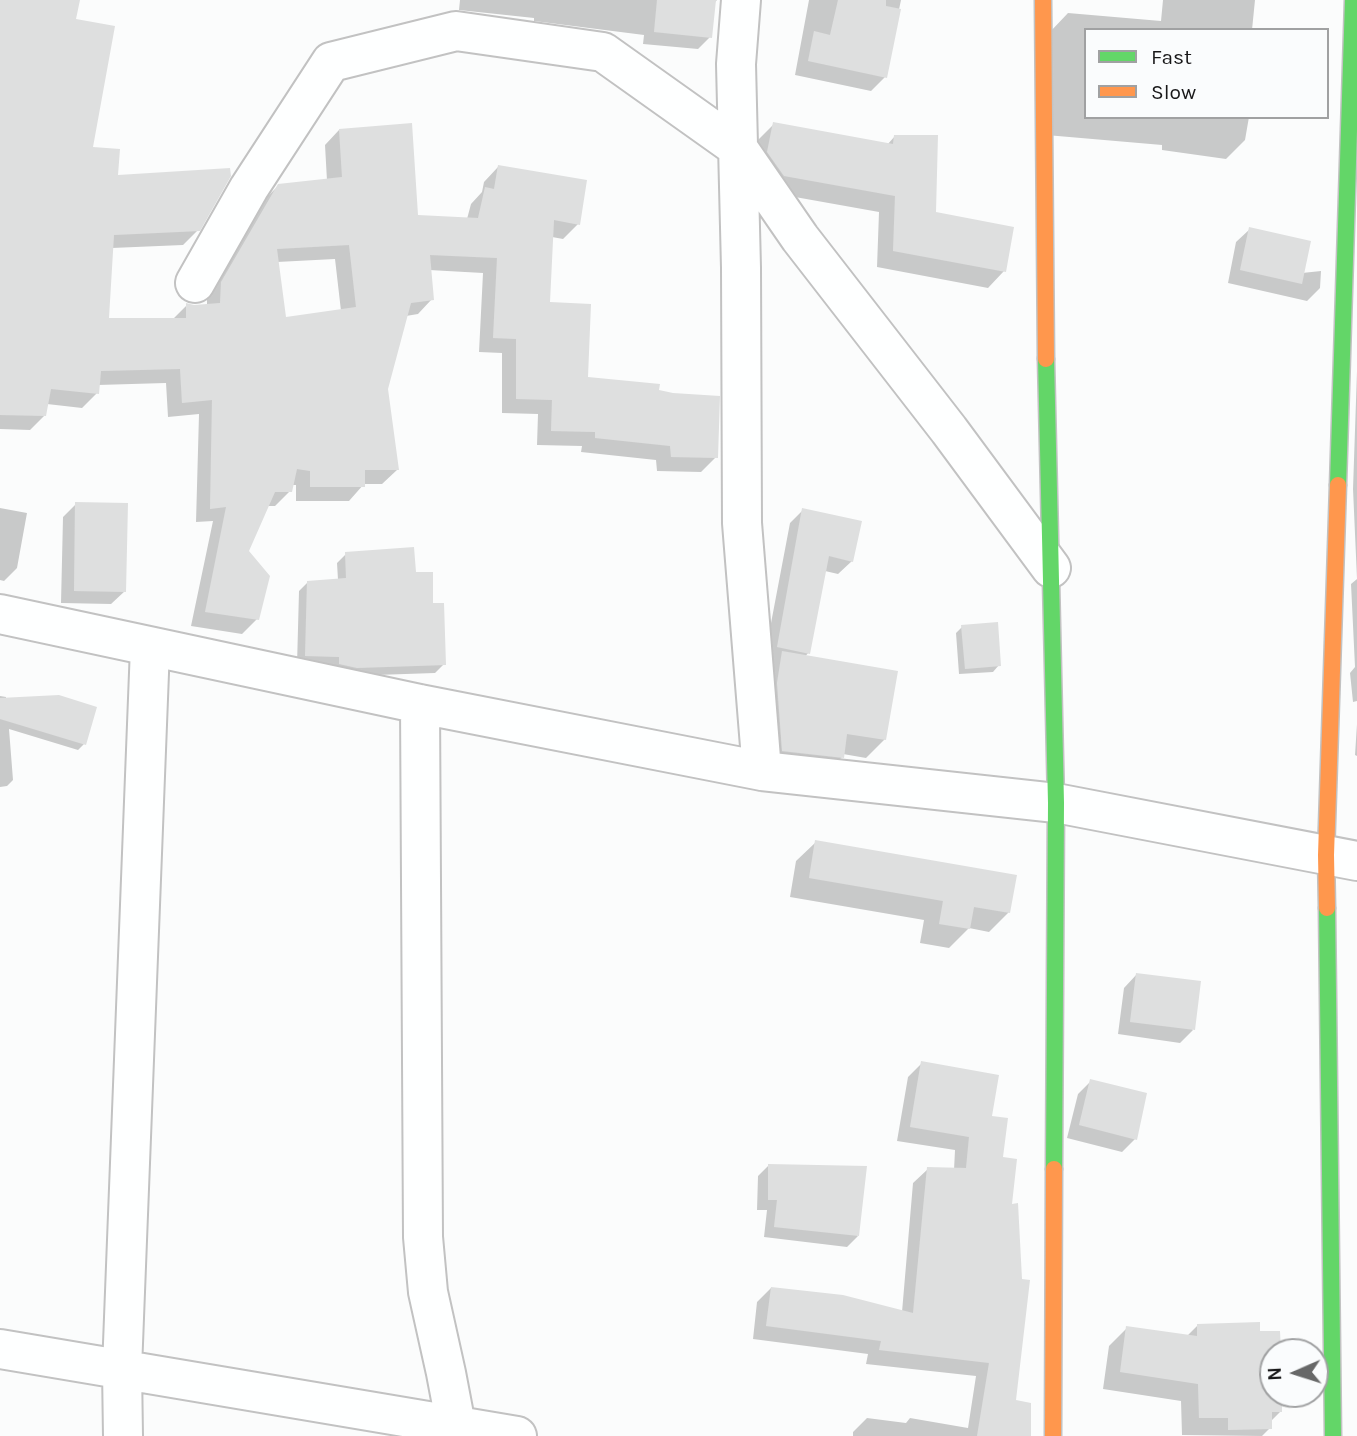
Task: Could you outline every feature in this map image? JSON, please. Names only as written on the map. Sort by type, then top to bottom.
[{"type":"street","points":[[741,0],[736,64],[742,523],[762,771]]},
{"type":"street","points":[[1043,0],[1044,271],[1056,803],[1053,1436]]},
{"type":"street","points":[[1333,1436],[1353,0]]},
{"type":"street","points":[[195,283],[249,188],[331,62],[456,32],[603,52],[738,148],[800,238],[1051,568]]},
{"type":"street","points":[[0,614],[420,704],[762,771],[1056,803],[1341,858]]},
{"type":"street","points":[[123,1436],[122,1369],[150,647]]},
{"type":"street","points":[[420,704],[423,1237],[428,1292],[457,1431]]},
{"type":"street","points":[[0,1349],[457,1431],[517,1436]]},
{"type":"building","points":[[0,0],[80,0],[76,19],[115,26],[93,147],[120,149],[118,175],[230,168],[231,176],[200,231],[114,235],[109,318],[186,318],[186,303],[220,303],[221,282],[278,184],[342,177],[339,129],[412,123],[418,215],[478,218],[485,187],[494,189],[498,165],[587,180],[580,225],[554,220],[550,302],[591,304],[588,377],[660,384],[659,390],[673,393],[720,396],[718,458],[671,457],[670,446],[595,438],[595,432],[551,431],[552,400],[516,399],[516,339],[493,338],[497,258],[430,255],[434,300],[411,303],[388,389],[399,470],[365,470],[365,487],[310,487],[310,471],[297,469],[292,492],[275,492],[249,551],[270,576],[259,620],[205,612],[226,507],[210,509],[212,400],[182,403],[180,369],[101,371],[99,394],[51,389],[46,416],[0,415]],"holes":[[[349,245],[356,307],[286,317],[277,249]]]},
{"type":"building","points":[[657,0],[716,0],[712,38],[654,32]]},
{"type":"building","points":[[838,0],[886,0],[886,6],[901,9],[887,78],[808,61],[814,31],[830,35]]},
{"type":"building","points":[[773,122],[893,144],[894,135],[938,135],[936,212],[1014,227],[1006,272],[893,251],[895,196],[784,176],[767,152]]},
{"type":"building","points":[[1249,227],[1311,241],[1302,284],[1240,270]]},
{"type":"building","points":[[75,502],[128,503],[126,592],[74,591]]},
{"type":"building","points":[[802,508],[862,521],[853,562],[829,556],[810,654],[777,647]]},
{"type":"building","points":[[414,547],[416,572],[433,572],[433,603],[444,603],[446,665],[357,668],[339,664],[339,657],[305,656],[307,581],[346,578],[345,552]]},
{"type":"building","points":[[998,622],[1001,666],[965,669],[961,625]]},
{"type":"building","points":[[782,651],[898,671],[886,740],[847,734],[844,758],[782,751],[777,683]]},
{"type":"building","points":[[59,695],[97,707],[86,745],[0,719],[0,698]]},
{"type":"building","points":[[815,840],[1017,875],[1010,913],[974,907],[970,929],[939,924],[943,901],[809,878]]},
{"type":"building","points":[[1136,973],[1201,981],[1195,1030],[1130,1022]]},
{"type":"building","points":[[921,1061],[999,1075],[992,1116],[1008,1118],[1003,1157],[1017,1159],[1012,1204],[1018,1203],[1022,1279],[1030,1280],[1016,1400],[1031,1403],[1031,1436],[977,1436],[989,1363],[879,1350],[881,1341],[766,1326],[771,1287],[843,1295],[913,1313],[927,1167],[966,1168],[969,1137],[910,1127]]},
{"type":"building","points":[[1090,1079],[1147,1093],[1137,1140],[1079,1125]]},
{"type":"building","points":[[768,1164],[867,1166],[859,1236],[774,1227],[777,1200],[768,1200]]},
{"type":"building","points":[[1260,1322],[1260,1331],[1280,1331],[1280,1338],[1259,1338],[1259,1408],[1282,1408],[1282,1412],[1272,1412],[1272,1429],[1228,1430],[1228,1418],[1199,1418],[1198,1384],[1120,1372],[1126,1326],[1197,1336],[1197,1324]]},
{"type":"traffic: fast","points":[[1338,485],[1353,0]]},
{"type":"traffic: fast","points":[[1046,359],[1056,803],[1054,1169]]},
{"type":"traffic: fast","points":[[1327,908],[1333,1436]]},
{"type":"traffic: slow","points":[[1043,0],[1046,359]]},
{"type":"traffic: slow","points":[[1327,908],[1326,855],[1338,485]]},
{"type":"traffic: slow","points":[[1053,1436],[1054,1169]]}]
